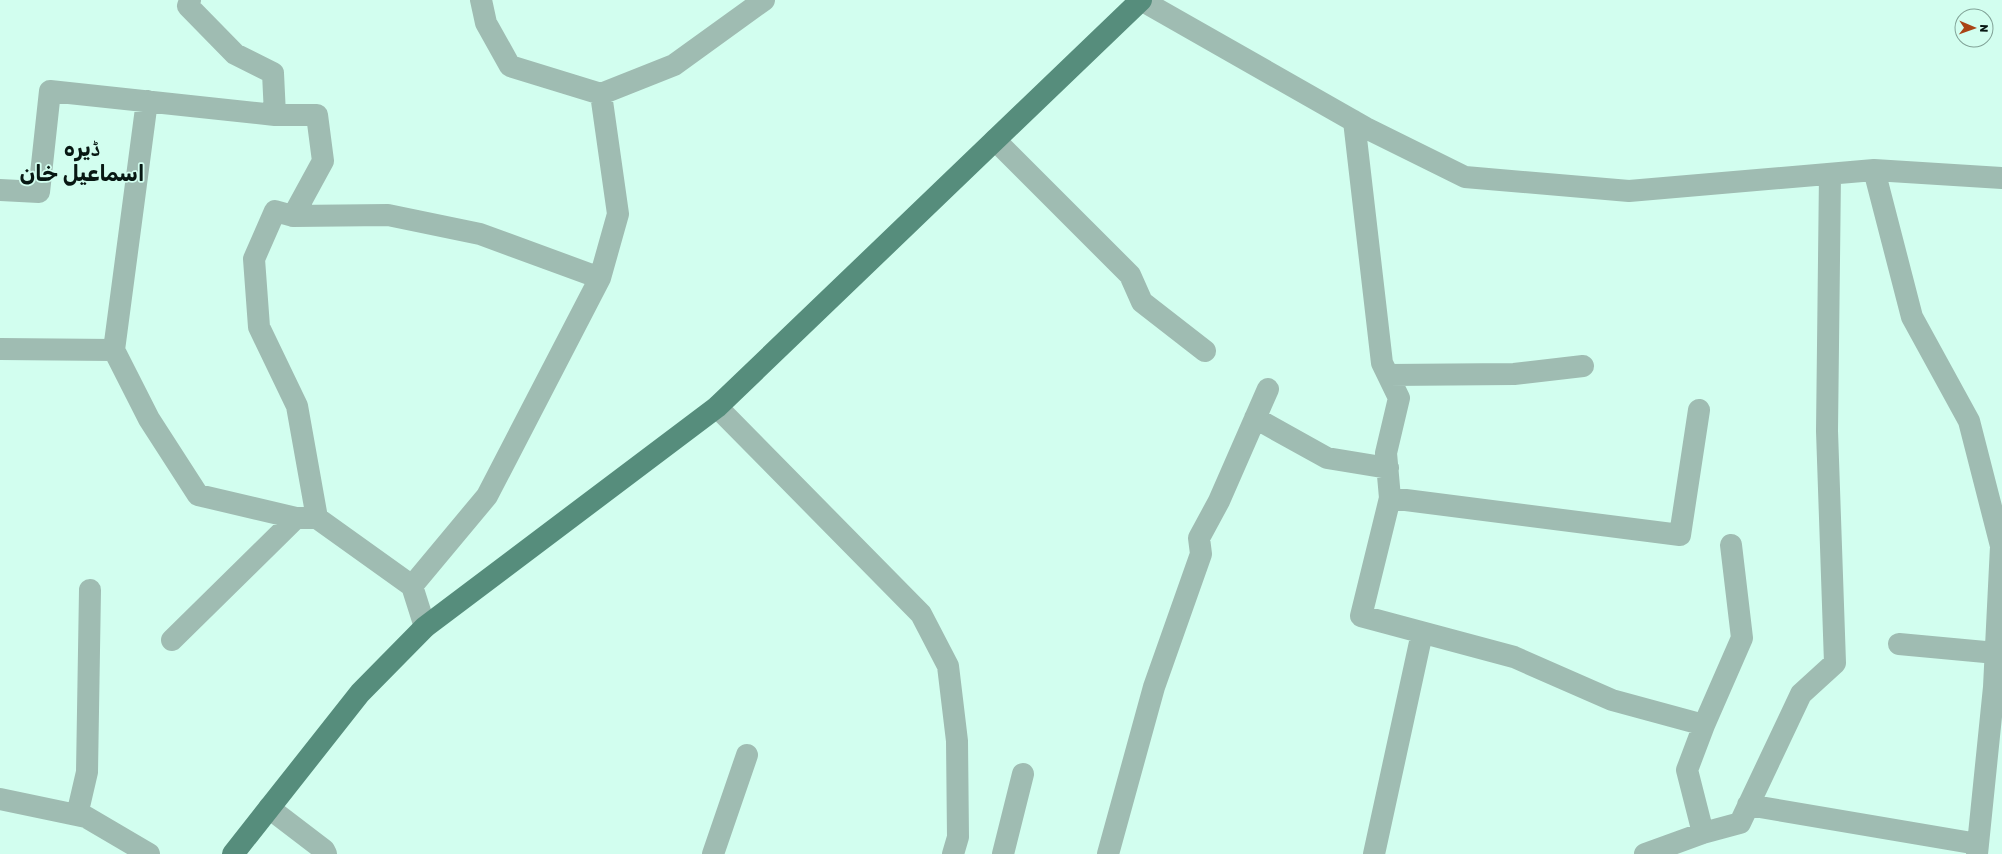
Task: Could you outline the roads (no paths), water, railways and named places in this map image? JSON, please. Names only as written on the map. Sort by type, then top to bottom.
[{"type":"main road","points":[[232,854],[360,693],[425,627],[718,408],[1141,0]]},
{"type":"street","points":[[190,0],[188,6],[235,54],[273,73],[275,115]]},
{"type":"street","points":[[481,0],[486,23],[510,66],[601,94],[674,65],[764,0]]},
{"type":"street","points":[[1141,0],[1354,121],[1465,177],[1629,192],[1874,170],[2002,178]]},
{"type":"street","points":[[0,190],[39,192],[50,91],[275,115],[317,115],[323,161],[293,216]]},
{"type":"street","points":[[412,586],[487,496],[600,278],[618,214],[601,94]]},
{"type":"street","points":[[147,101],[114,350],[149,419],[198,495],[307,518],[412,586],[425,627]]},
{"type":"street","points":[[1354,121],[1382,362],[1399,398],[1386,453],[1390,498],[1361,616],[1514,657],[1612,700],[1704,725]]},
{"type":"street","points":[[995,140],[1130,275],[1142,302],[1205,351]]},
{"type":"street","points":[[1748,805],[1978,849],[1994,687],[2001,547],[1969,421],[1912,317],[1874,170]]},
{"type":"street","points":[[1645,854],[1703,833],[1740,823],[1801,694],[1835,663],[1827,431],[1830,174]]},
{"type":"street","points":[[307,518],[297,406],[259,327],[254,259],[275,211],[293,216],[388,215],[480,234],[600,278]]},
{"type":"street","points":[[0,349],[114,350]]},
{"type":"street","points":[[1388,375],[1514,374],[1583,366]]},
{"type":"street","points":[[1108,854],[1154,687],[1201,554],[1199,538],[1219,501],[1268,389]]},
{"type":"street","points":[[718,408],[921,614],[948,666],[957,741],[958,837],[952,854]]},
{"type":"street","points":[[1390,498],[1680,534],[1699,410]]},
{"type":"street","points":[[1255,418],[1327,458],[1388,468]]},
{"type":"street","points":[[172,640],[307,518]]},
{"type":"street","points":[[1703,833],[1687,770],[1704,725],[1742,638],[1731,545]]},
{"type":"street","points":[[77,815],[87,772],[90,590]]},
{"type":"street","points":[[1374,854],[1422,633]]},
{"type":"street","points":[[1899,644],[1996,653]]},
{"type":"street","points":[[713,854],[747,755]]},
{"type":"street","points":[[1003,854],[1023,774]]},
{"type":"street","points":[[0,799],[86,817],[149,854]]},
{"type":"street","points":[[269,808],[324,850],[326,854]]},
{"type":"district","name":"ڈیره اسماعیل خان","points":[[82,160]]}]
